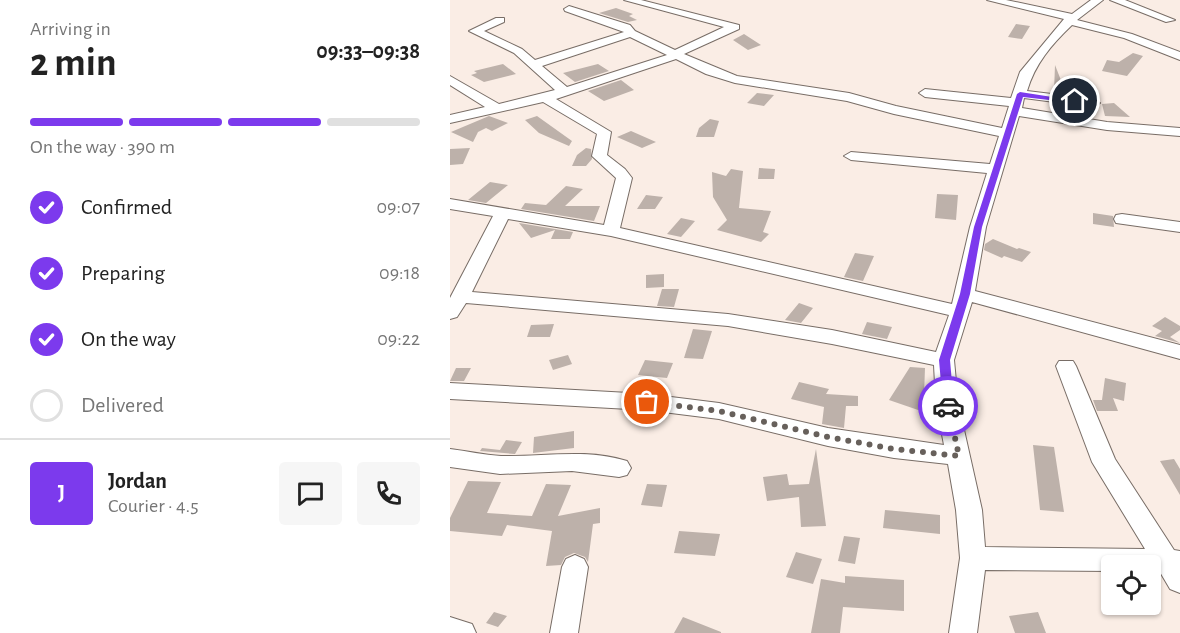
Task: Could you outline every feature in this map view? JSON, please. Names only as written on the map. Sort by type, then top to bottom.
[{"type":"street","points":[[450,119],[565,92],[677,54],[699,41],[735,27],[629,0]]},
{"type":"street","points":[[992,0],[1111,30],[1180,56]]},
{"type":"street","points":[[963,633],[973,558],[969,510],[947,403],[945,360],[978,227],[997,169],[1010,116],[1026,72],[1038,54],[1069,19],[1110,0],[1170,20]]},
{"type":"street","points":[[569,9],[626,27],[631,33],[716,73],[742,80],[849,97],[894,110],[1010,116],[1180,132]]},
{"type":"street","points":[[500,20],[475,31],[518,51],[565,92]]},
{"type":"street","points":[[535,64],[631,33]]},
{"type":"street","points":[[450,80],[496,108]]},
{"type":"street","points":[[925,93],[1010,116],[1093,103]]},
{"type":"street","points":[[545,98],[603,132],[604,139],[599,156],[620,172],[624,178],[611,231]]},
{"type":"street","points":[[851,156],[997,169]]},
{"type":"street","points":[[450,204],[611,231],[961,302],[1180,352]]},
{"type":"street","points":[[503,213],[453,308],[728,320],[945,360]]},
{"type":"street","points":[[1122,219],[1180,227]]},
{"type":"street","points":[[1066,366],[1104,462],[1176,567]]},
{"type":"street","points":[[450,391],[647,402],[709,410],[894,449],[959,456]]},
{"type":"street","points":[[450,458],[500,465],[572,462],[620,468]]},
{"type":"street","points":[[973,558],[1176,567]]},
{"type":"street","points":[[564,633],[575,567]]},
{"type":"street","points":[[450,630],[462,633]]},
{"type":"building","points":[[616,8],[633,14],[629,16],[637,20],[628,22],[599,13]]},
{"type":"building","points":[[1016,24],[1030,26],[1022,39],[1008,37]]},
{"type":"building","points":[[744,34],[761,45],[748,50],[733,40]]},
{"type":"building","points":[[1133,53],[1143,56],[1127,76],[1102,71],[1107,60],[1119,62]]},
{"type":"building","points":[[503,64],[516,74],[484,82],[471,75],[477,73],[474,71]]},
{"type":"building","points":[[598,64],[609,71],[575,82],[563,73]]},
{"type":"building","points":[[1055,65],[1066,93],[1054,92]]},
{"type":"building","points":[[621,80],[634,90],[604,101],[588,91]]},
{"type":"building","points":[[757,93],[774,95],[764,106],[747,103]]},
{"type":"building","points":[[1114,103],[1130,117],[1105,116],[1102,104]]},
{"type":"building","points":[[489,116],[508,123],[492,131],[486,128],[478,132],[473,142],[451,132]]},
{"type":"building","points":[[537,116],[572,141],[569,146],[539,133],[525,120]]},
{"type":"building","points":[[710,119],[719,121],[714,137],[696,137],[699,128]]},
{"type":"building","points":[[631,131],[656,142],[642,148],[617,137]]},
{"type":"building","points":[[470,148],[463,164],[450,165],[450,149]]},
{"type":"building","points":[[586,148],[591,149],[592,159],[586,166],[572,166],[577,155]]},
{"type":"building","points":[[759,168],[775,169],[774,179],[758,179]]},
{"type":"building","points":[[731,169],[743,171],[739,208],[771,211],[763,232],[769,234],[761,242],[717,230],[727,220],[713,197],[712,172],[726,176]]},
{"type":"building","points":[[490,182],[508,185],[486,203],[468,200]]},
{"type":"building","points":[[566,186],[583,189],[565,206],[600,206],[594,221],[521,209],[525,203],[546,205]]},
{"type":"building","points":[[937,194],[958,195],[956,220],[935,218]]},
{"type":"building","points":[[646,195],[663,197],[655,209],[637,209]]},
{"type":"building","points":[[1093,213],[1113,216],[1114,227],[1093,224]]},
{"type":"building","points":[[681,218],[695,221],[681,237],[667,234]]},
{"type":"building","points":[[519,223],[573,232],[570,239],[551,239],[555,230],[531,238]]},
{"type":"building","points":[[993,239],[1031,252],[1022,262],[1004,256],[1002,258],[984,250],[985,244]]},
{"type":"building","points":[[855,253],[874,256],[863,281],[844,277]]},
{"type":"building","points":[[664,274],[664,287],[646,288],[646,275]]},
{"type":"building","points":[[662,289],[679,289],[674,307],[657,306]]},
{"type":"building","points":[[799,303],[813,308],[801,323],[785,320]]},
{"type":"building","points":[[1165,317],[1180,326],[1180,330],[1170,337],[1180,343],[1155,336],[1162,331],[1152,326]]},
{"type":"building","points":[[867,322],[892,327],[887,339],[862,334]]},
{"type":"building","points":[[554,324],[550,337],[527,337],[531,325]]},
{"type":"building","points":[[693,329],[712,331],[703,359],[684,358]]},
{"type":"building","points":[[568,355],[572,364],[553,370],[549,360]]},
{"type":"building","points":[[645,360],[673,363],[667,378],[638,375]]},
{"type":"building","points":[[910,367],[925,368],[924,395],[929,397],[921,411],[889,400]]},
{"type":"building","points":[[456,368],[471,368],[464,381],[450,381]]},
{"type":"building","points":[[1105,378],[1126,383],[1124,401],[1113,398],[1118,411],[1097,411],[1093,400],[1102,400]]},
{"type":"building","points":[[799,382],[829,389],[826,394],[858,396],[858,406],[846,406],[844,428],[822,424],[824,407],[791,399]]},
{"type":"building","points":[[574,431],[574,448],[533,453],[534,437]]},
{"type":"building","points":[[506,440],[522,442],[515,454],[480,451],[482,448],[500,450]]},
{"type":"building","points":[[1033,445],[1054,447],[1064,512],[1040,510]]},
{"type":"building","points":[[816,449],[826,526],[801,527],[799,497],[767,501],[763,477],[787,474],[789,485],[809,484]]},
{"type":"building","points":[[1174,459],[1180,469],[1180,495],[1160,461]]},
{"type":"building","points":[[468,481],[501,482],[487,513],[532,516],[546,484],[571,485],[558,516],[600,508],[600,523],[593,524],[588,562],[585,557],[574,553],[565,557],[561,565],[546,566],[552,531],[507,525],[502,536],[450,531],[450,518]]},
{"type":"building","points":[[647,484],[667,485],[662,507],[641,505]]},
{"type":"building","points":[[885,510],[940,515],[940,534],[883,528]]},
{"type":"building","points":[[679,531],[720,534],[715,556],[674,553]]},
{"type":"building","points":[[844,536],[860,538],[855,564],[838,561]]},
{"type":"building","points":[[796,552],[822,559],[813,584],[786,577]]},
{"type":"building","points":[[845,576],[904,580],[904,611],[843,607],[840,633],[811,633],[821,579],[845,583]]},
{"type":"building","points":[[494,612],[507,616],[498,627],[486,623]]},
{"type":"building","points":[[1038,612],[1046,633],[1015,633],[1009,616]]},
{"type":"building","points":[[683,617],[721,632],[721,633],[674,633]]},
{"type":"way so far","points":[[647,402],[719,411],[828,437],[894,449],[959,456],[948,406]]},
{"type":"route","points":[[948,406],[945,360],[965,294],[978,227],[1020,94],[1075,101]]}]
